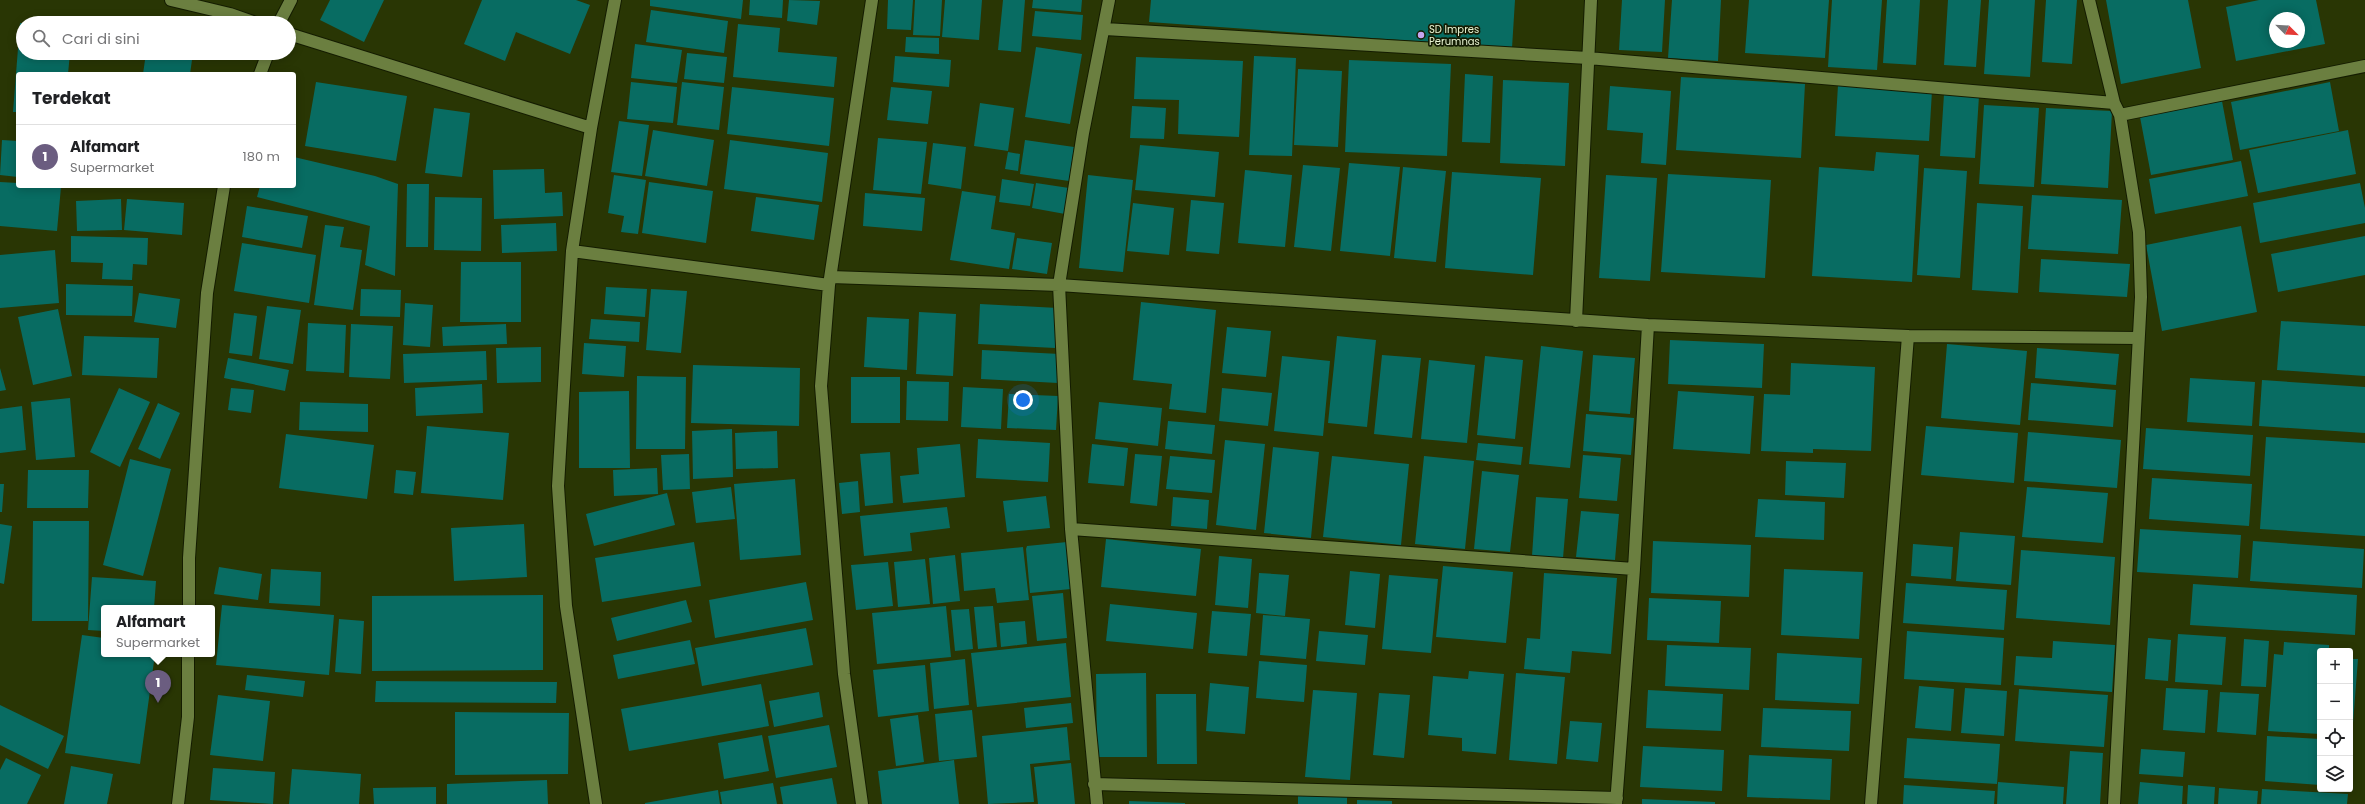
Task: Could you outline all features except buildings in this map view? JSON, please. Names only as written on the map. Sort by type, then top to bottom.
[{"type":"street","points":[[171,0],[236,16]]},
{"type":"street","points":[[283,16],[291,0]]},
{"type":"street","points":[[596,804],[566,606],[558,486],[572,251],[591,128],[615,0]]},
{"type":"street","points":[[862,804],[844,674],[824,447],[821,386],[830,281],[872,0]]},
{"type":"street","points":[[1097,804],[1071,529],[1059,285],[1083,133],[1105,29],[1109,0]]},
{"type":"street","points":[[1576,321],[1590,0]]},
{"type":"street","points":[[2089,0],[2114,103],[2120,115],[2139,232],[2141,297],[2114,804]]},
{"type":"street","points":[[1105,29],[1588,58],[2114,103]]},
{"type":"street","points":[[296,36],[591,128]]},
{"type":"street","points":[[261,72],[265,60]]},
{"type":"street","points":[[2120,115],[2365,66]]},
{"type":"street","points":[[189,605],[190,558],[207,293],[224,188]]},
{"type":"street","points":[[572,251],[830,281],[1059,285],[1648,325],[1908,336],[2138,338]]},
{"type":"street","points":[[1094,784],[1616,801],[1634,569],[1648,325]]},
{"type":"street","points":[[1871,804],[1908,336]]},
{"type":"street","points":[[1071,529],[1634,569]]},
{"type":"street","points":[[178,804],[188,717],[188,657]]},
{"type":"place","name":"SD Impres Perumnas","points":[[1421,35]]},
{"type":"place","name":"Alfamart","points":[[158,703]]}]
